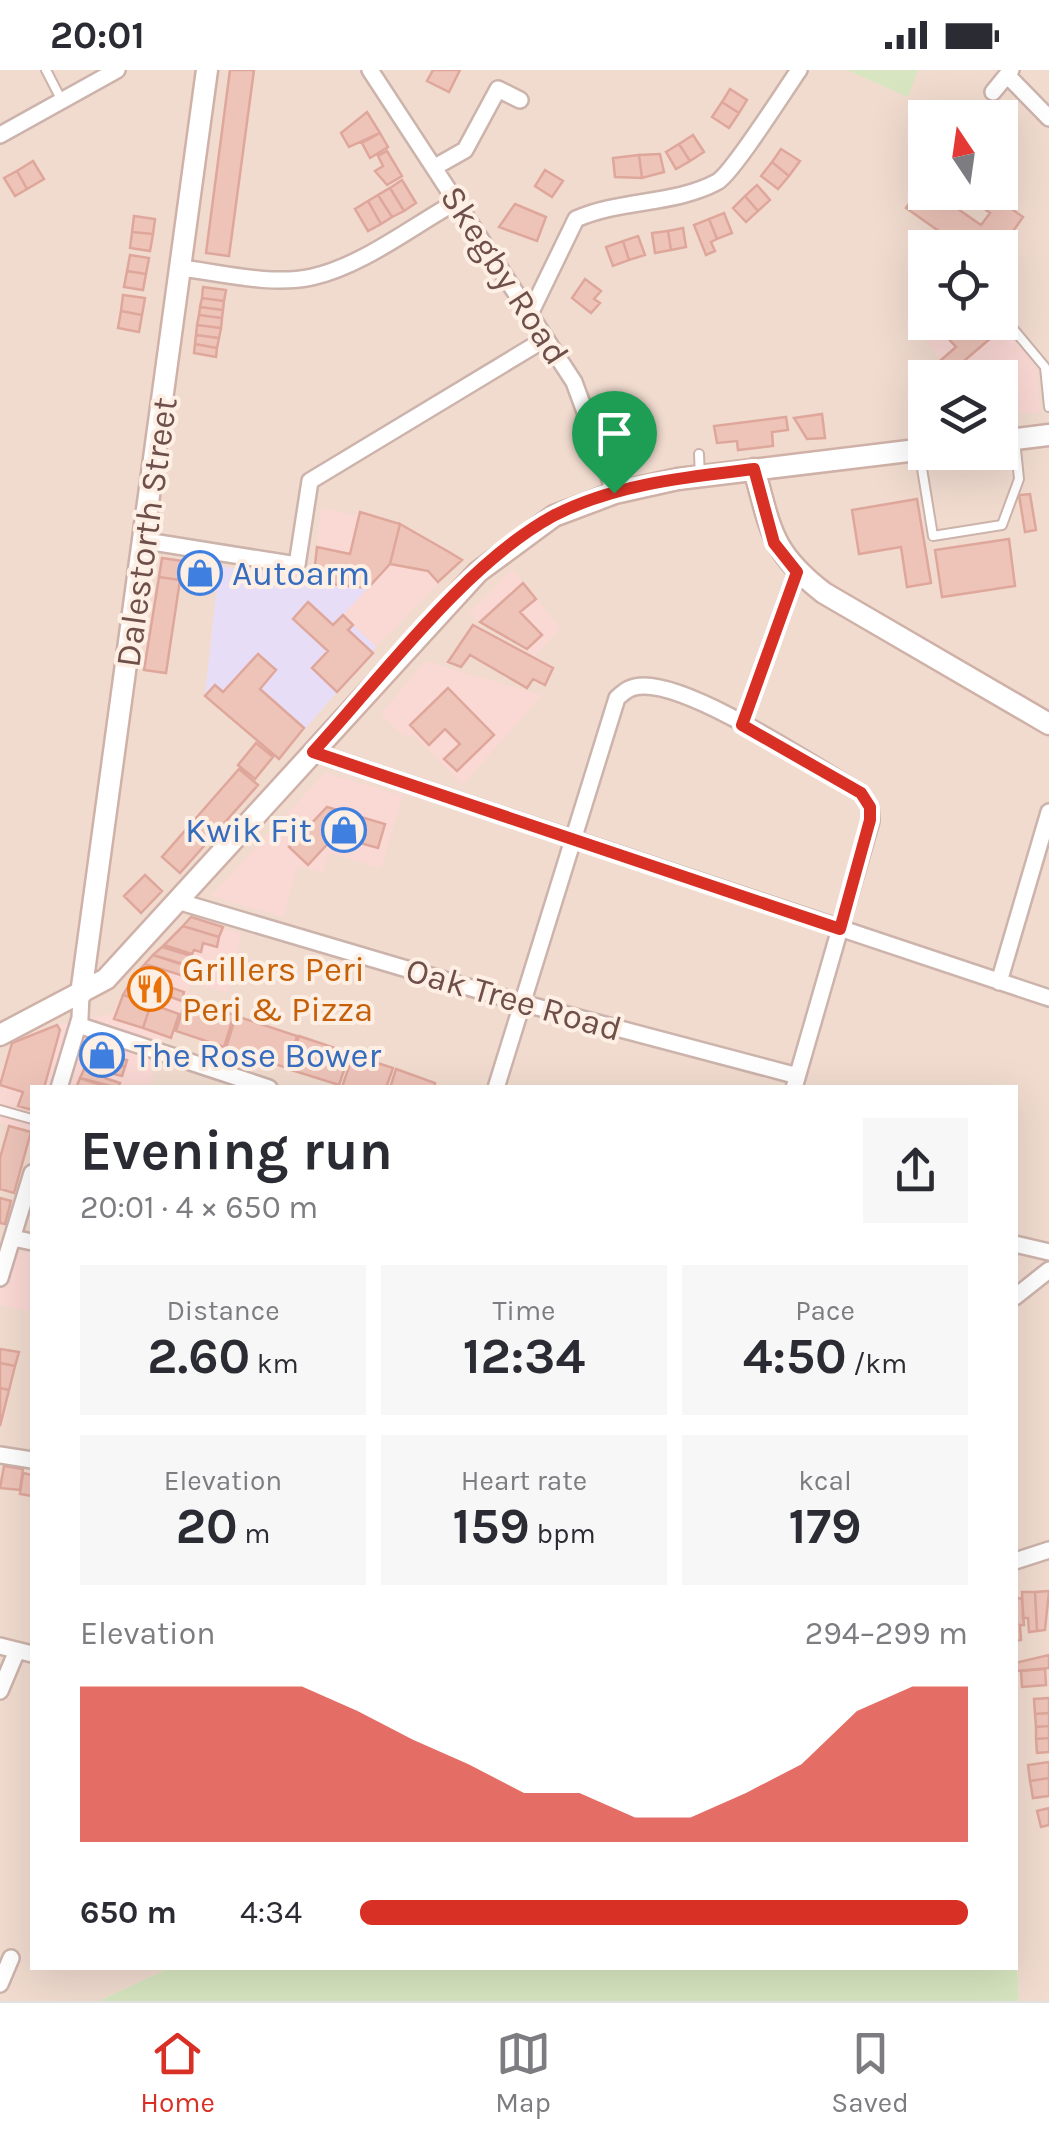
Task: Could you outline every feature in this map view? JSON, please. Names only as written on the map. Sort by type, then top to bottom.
[{"type":"street","points":[[0,136],[117,70]]},
{"type":"street","name":"Dalestorth Street","points":[[81,994],[208,70]]},
{"type":"street","points":[[528,318],[576,219],[600,208],[674,197],[721,181],[799,70]]},
{"type":"street","name":"Skegby Road","points":[[374,72],[528,318],[574,382],[614,493]]},
{"type":"street","points":[[993,92],[1009,72],[1049,118]]},
{"type":"street","points":[[436,166],[465,150],[498,89],[520,100]]},
{"type":"street","points":[[181,268],[281,280],[312,277],[342,266],[456,202]]},
{"type":"street","points":[[146,541],[297,565],[310,482],[545,339]]},
{"type":"street","points":[[1018,439],[1049,435]]},
{"type":"street","points":[[0,1035],[106,979],[478,572],[554,516],[614,493],[700,476],[908,452]]},
{"type":"street","points":[[754,469],[774,543],[797,572],[824,593],[1044,714]]},
{"type":"street","points":[[742,725],[797,572]]},
{"type":"street","points":[[497,1085],[617,698],[628,688],[655,687],[742,725],[861,793],[870,807],[870,820],[840,929],[794,1081]]},
{"type":"street","points":[[313,752],[1049,998]]},
{"type":"street","points":[[999,982],[1049,812]]},
{"type":"street","name":"Oak Tree Road","points":[[177,901],[794,1081]]},
{"type":"street","points":[[60,1085],[78,1025],[81,994]]},
{"type":"street","points":[[78,1025],[260,1085]]},
{"type":"street","points":[[0,1278],[4,1254],[13,1238],[30,1180]]},
{"type":"street","points":[[13,1238],[30,1242]]},
{"type":"street","points":[[1018,1245],[1049,1252]]},
{"type":"street","points":[[1018,1295],[1049,1270]]},
{"type":"street","points":[[0,1455],[30,1460]]},
{"type":"street","points":[[1018,1561],[1049,1550]]},
{"type":"street","points":[[0,1646],[24,1653],[0,1691]]},
{"type":"street","points":[[0,1984],[11,1958]]},
{"type":"lane","points":[[46,70],[62,100]]},
{"type":"lane","points":[[1018,335],[1045,367],[1049,407]]},
{"type":"lane","points":[[699,454],[700,476]]},
{"type":"lane","points":[[925,470],[933,536],[1002,525],[1019,478],[1017,470]]},
{"type":"lane","points":[[0,1110],[30,1118]]},
{"type":"shaded area","points":[[0,70],[1049,70],[1049,2001],[1019,2001],[1017,1970],[1018,1085],[30,1085],[30,1970],[165,1970],[99,2001],[0,2001]]},
{"type":"shaded area","points":[[1015,340],[1037,369],[1040,412],[1018,414],[1018,360],[941,360],[927,341]]},
{"type":"shaded area","points":[[321,508],[400,524],[462,560],[376,647],[343,615],[367,588],[313,582]]},
{"type":"shaded area","points":[[219,566],[368,588],[343,615],[376,647],[279,759],[205,696]]},
{"type":"shaded area","points":[[512,569],[560,628],[535,656],[468,614]]},
{"type":"shaded area","points":[[425,661],[542,695],[463,785],[413,735],[403,736],[381,714]]},
{"type":"shaded area","points":[[325,773],[403,795],[381,868],[329,853],[323,873],[298,866],[283,917],[211,896]]},
{"type":"shaded area","points":[[191,917],[242,934],[227,992],[191,983],[174,1039],[165,1037],[150,1085],[30,1085],[30,1131],[0,1123],[0,1077],[12,1043],[52,1026],[112,1014],[135,975]]},
{"type":"shaded area","points":[[0,1247],[30,1254],[30,1312],[0,1305]]},
{"type":"green space","points":[[847,70],[918,70],[908,97]]},
{"type":"green space","points":[[165,1970],[1017,1970],[1019,2001],[99,2001]]},
{"type":"building","points":[[230,70],[254,70],[229,256],[206,253]]},
{"type":"building","points":[[433,70],[460,70],[449,92],[427,81]]},
{"type":"building","points":[[730,89],[747,100],[739,113],[722,102]]},
{"type":"building","points":[[722,102],[739,113],[729,128],[712,117]]},
{"type":"building","points":[[367,112],[380,133],[349,147],[341,133]]},
{"type":"building","points":[[380,133],[388,147],[370,158],[362,143]]},
{"type":"building","points":[[693,135],[704,152],[690,161],[679,144]]},
{"type":"building","points":[[679,144],[690,161],[676,169],[666,152]]},
{"type":"building","points":[[781,149],[800,161],[789,176],[772,162]]},
{"type":"building","points":[[387,151],[402,176],[387,185],[375,171],[383,166],[378,156]]},
{"type":"building","points":[[660,154],[664,172],[642,178],[639,155]]},
{"type":"building","points":[[639,155],[642,178],[615,177],[613,158]]},
{"type":"building","points":[[33,161],[44,179],[27,189],[17,171]]},
{"type":"building","points":[[772,162],[789,176],[778,189],[761,176]]},
{"type":"building","points":[[545,170],[563,181],[552,197],[535,186]]},
{"type":"building","points":[[17,171],[27,189],[15,196],[4,178]]},
{"type":"building","points":[[402,180],[416,203],[404,211],[390,188]]},
{"type":"building","points":[[757,185],[770,200],[758,211],[745,196]]},
{"type":"building","points":[[390,188],[404,211],[392,217],[378,195]]},
{"type":"building","points":[[378,195],[392,217],[381,224],[368,201]]},
{"type":"building","points":[[745,196],[758,211],[746,222],[733,208]]},
{"type":"building","points":[[368,201],[381,224],[368,231],[355,209]]},
{"type":"building","points":[[515,204],[546,217],[537,241],[499,227]]},
{"type":"building","points":[[909,210],[959,210],[981,225],[990,213],[986,210],[1013,210],[1023,217],[1014,230],[937,230]]},
{"type":"building","points":[[724,213],[732,233],[717,239],[709,219]]},
{"type":"building","points":[[134,216],[155,219],[153,234],[132,232]]},
{"type":"building","points":[[709,219],[717,239],[711,242],[715,251],[706,255],[694,225]]},
{"type":"building","points":[[683,228],[686,247],[671,250],[668,231]]},
{"type":"building","points":[[668,231],[671,250],[655,253],[652,233]]},
{"type":"building","points":[[132,232],[153,234],[150,251],[130,248]]},
{"type":"building","points":[[638,236],[645,255],[629,260],[623,241]]},
{"type":"building","points":[[623,241],[629,260],[613,266],[606,247]]},
{"type":"building","points":[[130,255],[149,258],[146,274],[127,271]]},
{"type":"building","points":[[127,271],[146,274],[143,290],[124,287]]},
{"type":"building","points":[[585,279],[601,291],[594,299],[600,303],[591,313],[572,298]]},
{"type":"building","points":[[203,287],[226,290],[224,301],[202,298]]},
{"type":"building","points":[[123,295],[145,298],[142,315],[121,311]]},
{"type":"building","points":[[202,298],[224,301],[223,310],[200,307]]},
{"type":"building","points":[[200,307],[223,310],[222,318],[199,315]]},
{"type":"building","points":[[121,311],[142,315],[139,332],[118,328]]},
{"type":"building","points":[[199,315],[222,318],[221,328],[197,325]]},
{"type":"building","points":[[197,325],[221,328],[219,338],[196,335]]},
{"type":"building","points":[[196,335],[219,338],[217,348],[195,344]]},
{"type":"building","points":[[950,340],[988,340],[965,360],[941,360],[956,347]]},
{"type":"building","points":[[195,344],[217,348],[216,357],[194,353]]},
{"type":"building","points":[[822,414],[825,438],[807,439],[794,418]]},
{"type":"building","points":[[786,417],[788,430],[772,432],[773,446],[738,450],[737,441],[717,443],[714,426]]},
{"type":"building","points":[[1030,494],[1036,530],[1025,532],[1019,495]]},
{"type":"building","points":[[917,499],[931,583],[907,587],[901,547],[859,554],[852,510]]},
{"type":"building","points":[[360,512],[400,524],[390,564],[368,588],[313,582],[317,547],[350,554]]},
{"type":"building","points":[[400,524],[462,560],[438,582],[428,571],[390,564]]},
{"type":"building","points":[[1009,539],[1015,586],[942,597],[935,550]]},
{"type":"building","points":[[162,558],[183,561],[180,580],[159,577]]},
{"type":"building","name":"Autoarm","points":[[183,561],[219,566],[217,585],[180,580]]},
{"type":"building","points":[[159,577],[180,580],[166,673],[144,670]]},
{"type":"building","points":[[523,583],[536,599],[520,612],[542,635],[527,649],[480,622]]},
{"type":"building","points":[[308,602],[333,625],[343,615],[353,625],[348,630],[373,653],[337,692],[312,668],[328,651],[293,619]]},
{"type":"building","points":[[473,625],[553,668],[545,685],[533,679],[527,688],[470,655],[461,667],[448,662]]},
{"type":"building","points":[[258,654],[276,670],[260,689],[304,728],[279,759],[205,696],[215,685],[223,692]]},
{"type":"building","points":[[448,688],[494,735],[457,771],[444,759],[460,744],[445,729],[429,745],[410,725]]},
{"type":"building","points":[[256,743],[273,757],[255,779],[238,765]]},
{"type":"building","points":[[239,769],[258,785],[180,873],[162,857]]},
{"type":"building","name":"Kwik Fit","points":[[327,807],[385,824],[378,848],[335,836],[308,865],[289,847]]},
{"type":"building","points":[[145,875],[162,891],[141,913],[124,896]]},
{"type":"building","points":[[191,917],[223,927],[219,937],[183,926]]},
{"type":"building","points":[[183,926],[219,937],[217,947],[203,943],[201,952],[194,950],[192,954],[164,945]]},
{"type":"building","points":[[162,947],[198,958],[196,968],[153,955]]},
{"type":"building","points":[[153,955],[193,968],[190,978],[145,964]]},
{"type":"building","points":[[143,966],[164,974],[160,985],[135,975]]},
{"type":"building","name":"Grillers Peri Peri & Pizza","points":[[135,975],[184,992],[182,1001],[160,993],[157,1003],[123,995]]},
{"type":"building","points":[[123,995],[151,1004],[143,1028],[114,1019]]},
{"type":"building","points":[[186,999],[234,1015],[224,1047],[176,1031]]},
{"type":"building","points":[[151,1004],[179,1014],[171,1038],[143,1028]]},
{"type":"building","points":[[236,1016],[297,1036],[287,1068],[226,1048]]},
{"type":"building","points":[[57,1025],[60,1030],[45,1085],[30,1085],[30,1109],[18,1106],[23,1092],[0,1085],[12,1043]]},
{"type":"building","points":[[299,1036],[350,1053],[339,1085],[288,1069]]},
{"type":"building","name":"The Rose Bower","points":[[92,1044],[127,1060],[125,1067],[89,1055]]},
{"type":"building","points":[[89,1055],[125,1067],[122,1076],[85,1067]]},
{"type":"building","points":[[353,1055],[393,1068],[387,1085],[343,1085]]},
{"type":"building","points":[[85,1067],[120,1083],[107,1085],[80,1078]]},
{"type":"building","points":[[396,1069],[435,1083],[435,1085],[391,1085]]},
{"type":"building","points":[[80,1078],[101,1085],[77,1085]]},
{"type":"building","points":[[9,1126],[30,1132],[14,1193],[0,1189],[0,1158]]},
{"type":"building","points":[[0,1198],[11,1201],[5,1224],[0,1223]]},
{"type":"building","points":[[0,1349],[19,1352],[15,1366],[0,1363]]},
{"type":"building","points":[[0,1363],[15,1366],[9,1390],[0,1388]]},
{"type":"building","points":[[0,1388],[9,1390],[0,1426]]},
{"type":"building","points":[[4,1466],[23,1469],[20,1490],[0,1488]]},
{"type":"building","points":[[23,1473],[30,1475],[30,1496],[20,1494]]},
{"type":"building","points":[[1049,1591],[1045,1630],[1037,1631],[1035,1592]]},
{"type":"building","points":[[1022,1592],[1035,1592],[1037,1631],[1029,1632],[1028,1618],[1023,1618]]},
{"type":"building","points":[[1022,1598],[1024,1625],[1020,1625],[1018,1640],[1018,1599]]},
{"type":"building","points":[[1049,1655],[1049,1668],[1018,1671],[1018,1662]]},
{"type":"building","points":[[1045,1669],[1046,1685],[1022,1687],[1021,1671]]},
{"type":"building","points":[[1049,1698],[1049,1713],[1035,1714],[1034,1699]]},
{"type":"building","points":[[1049,1713],[1049,1726],[1036,1727],[1035,1714]]},
{"type":"building","points":[[1049,1726],[1049,1738],[1036,1739],[1036,1727]]},
{"type":"building","points":[[1049,1738],[1049,1752],[1037,1753],[1036,1739]]},
{"type":"building","points":[[1049,1762],[1049,1778],[1030,1781],[1028,1765]]},
{"type":"building","points":[[1049,1778],[1049,1796],[1033,1798],[1030,1781]]},
{"type":"building","points":[[1049,1808],[1049,1825],[1041,1827],[1037,1811]]},
{"type":"place","name":"Autoarm","points":[[200,573]]},
{"type":"place","name":"Kwik Fit","points":[[344,830]]},
{"type":"place","name":"Grillers Peri Peri & Pizza","points":[[150,989]]},
{"type":"place","name":"The Rose Bower","points":[[102,1055]]},
{"type":"route","points":[[754,469],[774,543],[797,572],[742,725],[861,793],[870,807],[870,820],[840,929],[313,752],[478,572],[554,516],[614,493],[754,469]]}]
